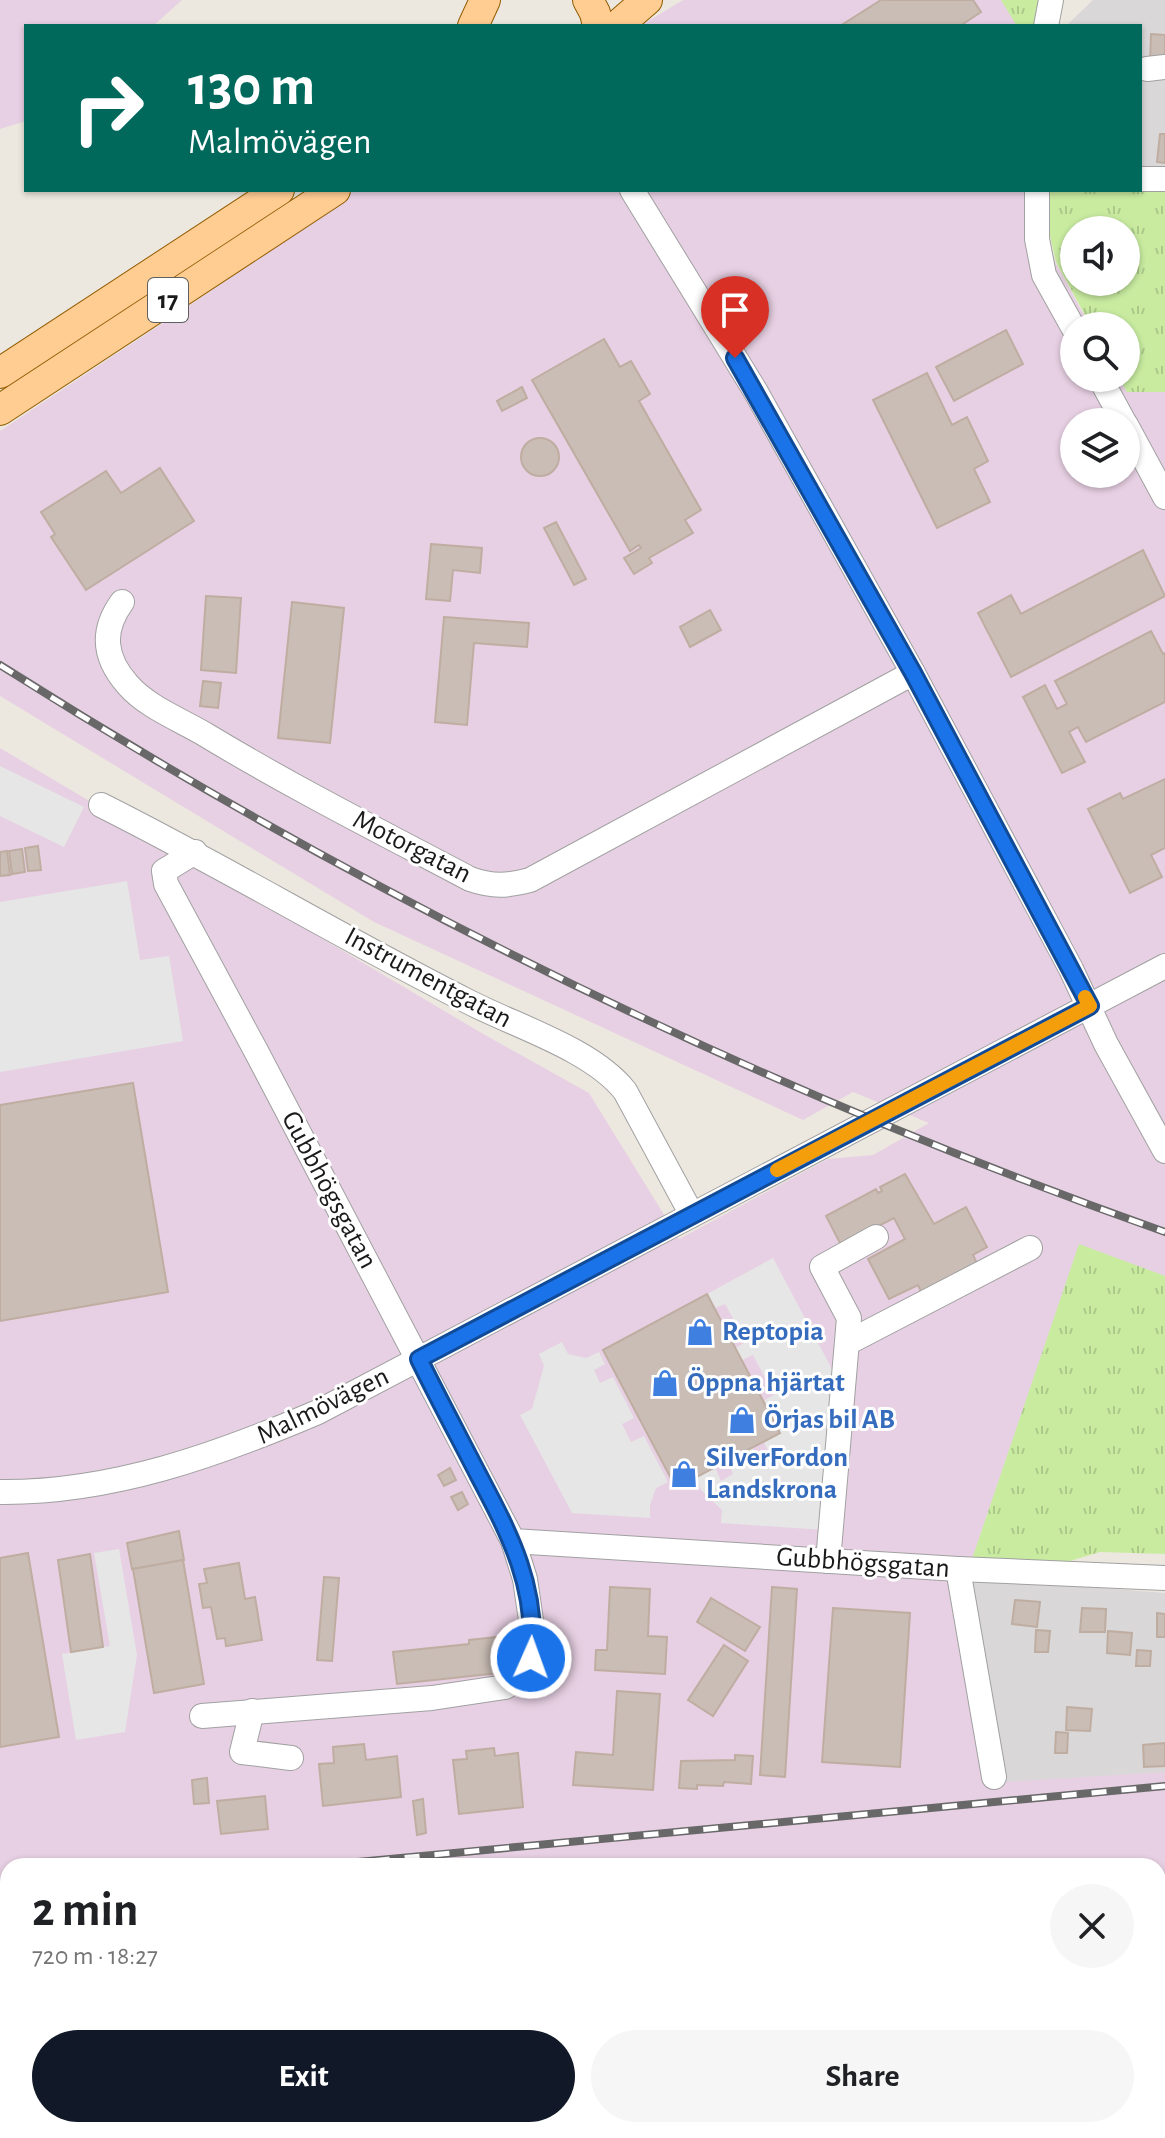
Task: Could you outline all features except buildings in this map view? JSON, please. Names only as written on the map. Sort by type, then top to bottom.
[{"type":"main road","points":[[588,0],[598,24]]},
{"type":"main road","points":[[619,24],[647,0]]},
{"type":"main road","name":"17","points":[[0,373],[276,192]]},
{"type":"main road","name":"17","points":[[0,410],[332,192]]},
{"type":"street","points":[[1046,24],[1051,0]]},
{"type":"street","points":[[1142,179],[1165,179]]},
{"type":"street","points":[[633,192],[764,406],[913,673],[1165,1151]]},
{"type":"street","points":[[1037,192],[1037,239],[1044,275],[1065,312]]},
{"type":"street","points":[[1140,451],[1165,497]]},
{"type":"street","name":"Motorgatan","points":[[122,602],[110,619],[107,641],[114,664],[137,694],[352,817],[470,879],[489,885],[507,886],[530,880],[913,673]]},
{"type":"street","name":"Instrumentgatan","points":[[101,805],[195,852],[467,1001],[591,1061],[613,1076],[625,1091],[692,1215]]},
{"type":"street","name":"Gubbhögsgatan","points":[[195,852],[164,871],[166,884],[513,1541],[532,1613],[531,1658],[524,1675],[505,1687],[482,1692],[252,1711],[216,1710]]},
{"type":"street","name":"Malmövägen","points":[[0,1492],[77,1487],[153,1473],[240,1446],[318,1412],[1165,966]]},
{"type":"street","points":[[828,1561],[849,1318],[822,1267],[876,1237]]},
{"type":"street","points":[[847,1343],[1030,1248]]},
{"type":"street","name":"Gubbhögsgatan","points":[[513,1541],[958,1569],[1165,1578]]},
{"type":"street","points":[[958,1569],[994,1777]]},
{"type":"street","points":[[252,1711],[242,1752],[291,1758]]},
{"type":"shaded area","points":[[0,0],[182,0],[155,24],[24,24],[24,122],[0,129]]},
{"type":"shaded area","points":[[683,0],[1003,0],[1018,24],[643,24]]},
{"type":"shaded area","points":[[1093,0],[1165,0],[1165,186],[1142,184],[1142,24],[1068,24]]},
{"type":"shaded area","points":[[352,192],[1049,192],[1046,226],[1060,271],[1060,296],[1074,296],[1082,312],[1060,312],[1060,392],[1165,392],[1165,1276],[1079,1245],[972,1559],[953,1584],[986,1783],[1165,1772],[1165,1858],[0,1858],[0,748],[485,1035],[589,1093],[679,1239],[828,1159],[873,1155],[929,1123],[853,1092],[803,1120],[374,922],[0,696],[0,431],[211,291]]},
{"type":"shaded area","points":[[0,766],[84,807],[64,847],[0,816]]},
{"type":"shaded area","points":[[127,881],[140,960],[169,956],[183,1041],[0,1072],[0,902]]},
{"type":"shaded area","points":[[773,1258],[834,1373],[824,1530],[721,1523],[722,1510],[701,1490],[695,1477],[715,1467],[721,1481],[733,1474],[727,1460],[752,1447],[758,1460],[770,1454],[763,1441],[763,1401],[774,1395],[753,1355],[742,1360],[735,1348],[746,1342],[725,1304],[715,1308],[707,1294]]},
{"type":"shaded area","points":[[562,1342],[568,1354],[586,1358],[599,1352],[605,1364],[594,1370],[600,1383],[613,1377],[634,1418],[622,1424],[631,1442],[644,1436],[668,1482],[656,1488],[650,1505],[650,1518],[572,1513],[520,1415],[532,1409],[544,1366],[539,1354]]},
{"type":"shaded area","points":[[119,1549],[137,1655],[125,1732],[76,1740],[62,1654],[110,1646],[94,1553]]},
{"type":"shaded area","points":[[966,1577],[1165,1593],[1165,1773],[1002,1785]]},
{"type":"green space","points":[[1001,0],[1043,0],[1038,24],[1016,24]]},
{"type":"green space","points":[[1050,192],[1165,192],[1165,392],[1140,392],[1140,312],[1083,312],[1075,296],[1140,296],[1140,216],[1060,216],[1060,269],[1048,227]]},
{"type":"green space","points":[[1079,1244],[1165,1276],[1165,1554],[1100,1552],[1060,1564],[972,1559]]},
{"type":"railway","points":[[0,665],[138,750],[279,831],[421,908],[566,981],[862,1115],[1013,1176],[1165,1232]]},
{"type":"railway","points":[[400,1858],[1165,1786]]},
{"type":"slow traffic","points":[[777,1170],[1090,1006],[1085,997]]},
{"type":"place","name":"Reptopia","points":[[700,1332]]},
{"type":"place","name":"Öppna hjärtat","points":[[665,1383]]},
{"type":"place","name":"Örjas bil AB","points":[[742,1420]]},
{"type":"place","name":"SilverFordon Landskrona","points":[[684,1474]]},
{"type":"route","points":[[531,1658],[532,1613],[513,1541],[419,1359],[1090,1006],[913,673],[735,358]]}]
